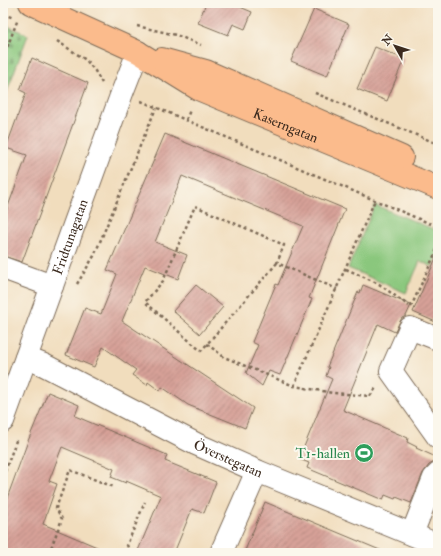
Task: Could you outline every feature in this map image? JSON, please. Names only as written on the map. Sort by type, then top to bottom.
[{"type":"main road","name":"Kaserngatan","points":[[23,15],[138,52],[206,71],[438,172]]},
{"type":"main road","name":"Kaserngatan","points":[[138,52],[198,89],[438,188]]},
{"type":"street","name":"Fridtunagatan","points":[[11,427],[26,358],[138,52]]},
{"type":"street","points":[[3,268],[52,286]]},
{"type":"street","points":[[438,339],[410,328],[391,371],[438,437]]},
{"type":"street","name":"Överstegatan","points":[[26,358],[58,372],[196,444],[256,471],[438,545]]},
{"type":"street","points":[[222,553],[256,471]]},
{"type":"street","points":[[412,534],[434,478],[438,474]]},
{"type":"path","points":[[3,14],[23,15],[9,41],[3,58]]},
{"type":"path","points":[[3,38],[9,41]]},
{"type":"path","points":[[51,38],[86,60],[104,85],[438,227]]},
{"type":"path","points":[[75,288],[94,256],[156,108]]},
{"type":"path","points":[[294,386],[375,200]]},
{"type":"path","points":[[195,206],[284,245],[277,263],[201,351],[145,302],[163,281],[195,206]]},
{"type":"path","points":[[346,269],[379,284],[412,307],[438,247]]},
{"type":"path","points":[[277,263],[337,289]]},
{"type":"path","points":[[208,344],[224,357],[294,386],[332,393],[370,396],[391,371]]},
{"type":"path","points":[[3,477],[11,427]]},
{"type":"path","points":[[49,553],[62,519],[56,508],[70,470],[114,487]]},
{"type":"path","points":[[130,553],[127,545],[145,502]]},
{"type":"green space","points":[[3,24],[28,35],[3,102]]},
{"type":"green space","points":[[375,205],[438,231],[438,269],[420,261],[406,293],[348,268]]},
{"type":"building","points":[[206,3],[242,3],[240,7],[252,12],[245,29],[233,24],[228,35],[198,23]]},
{"type":"building","points":[[314,9],[349,24],[327,76],[291,61]]},
{"type":"building","points":[[375,47],[404,59],[387,101],[357,89]]},
{"type":"building","points":[[32,58],[88,83],[22,262],[3,256],[3,220],[27,155],[6,148],[26,93],[20,90]]},
{"type":"building","points":[[165,134],[345,209],[309,298],[312,299],[280,375],[269,371],[262,386],[246,373],[258,345],[252,342],[276,284],[278,285],[303,226],[182,176],[155,242],[187,255],[178,279],[145,266],[122,321],[253,408],[245,428],[188,405],[162,387],[160,391],[148,382],[147,385],[132,375],[136,370],[103,347],[94,367],[66,355],[85,308],[101,314],[117,274],[107,270]]},
{"type":"building","points":[[438,253],[438,323],[413,312]]},
{"type":"building","points":[[196,285],[223,307],[200,334],[173,311]]},
{"type":"building","points":[[363,285],[411,305],[406,316],[402,318],[395,332],[378,324],[343,410],[408,438],[407,442],[417,447],[416,448],[438,458],[438,462],[434,462],[429,465],[423,473],[411,503],[396,497],[395,499],[385,495],[383,500],[307,468],[309,463],[299,459],[332,379],[326,376],[329,367],[327,367],[358,292],[360,293]]},
{"type":"building","points":[[48,392],[79,405],[75,416],[167,455],[165,461],[216,482],[204,513],[192,509],[174,553],[137,553],[161,496],[126,481],[126,483],[111,477],[114,469],[62,447],[49,481],[57,484],[43,524],[111,553],[3,553],[3,509]]},
{"type":"building","points":[[265,502],[387,553],[244,553]]},
{"type":"place","name":"T1-hallen","points":[[364,453]]}]
